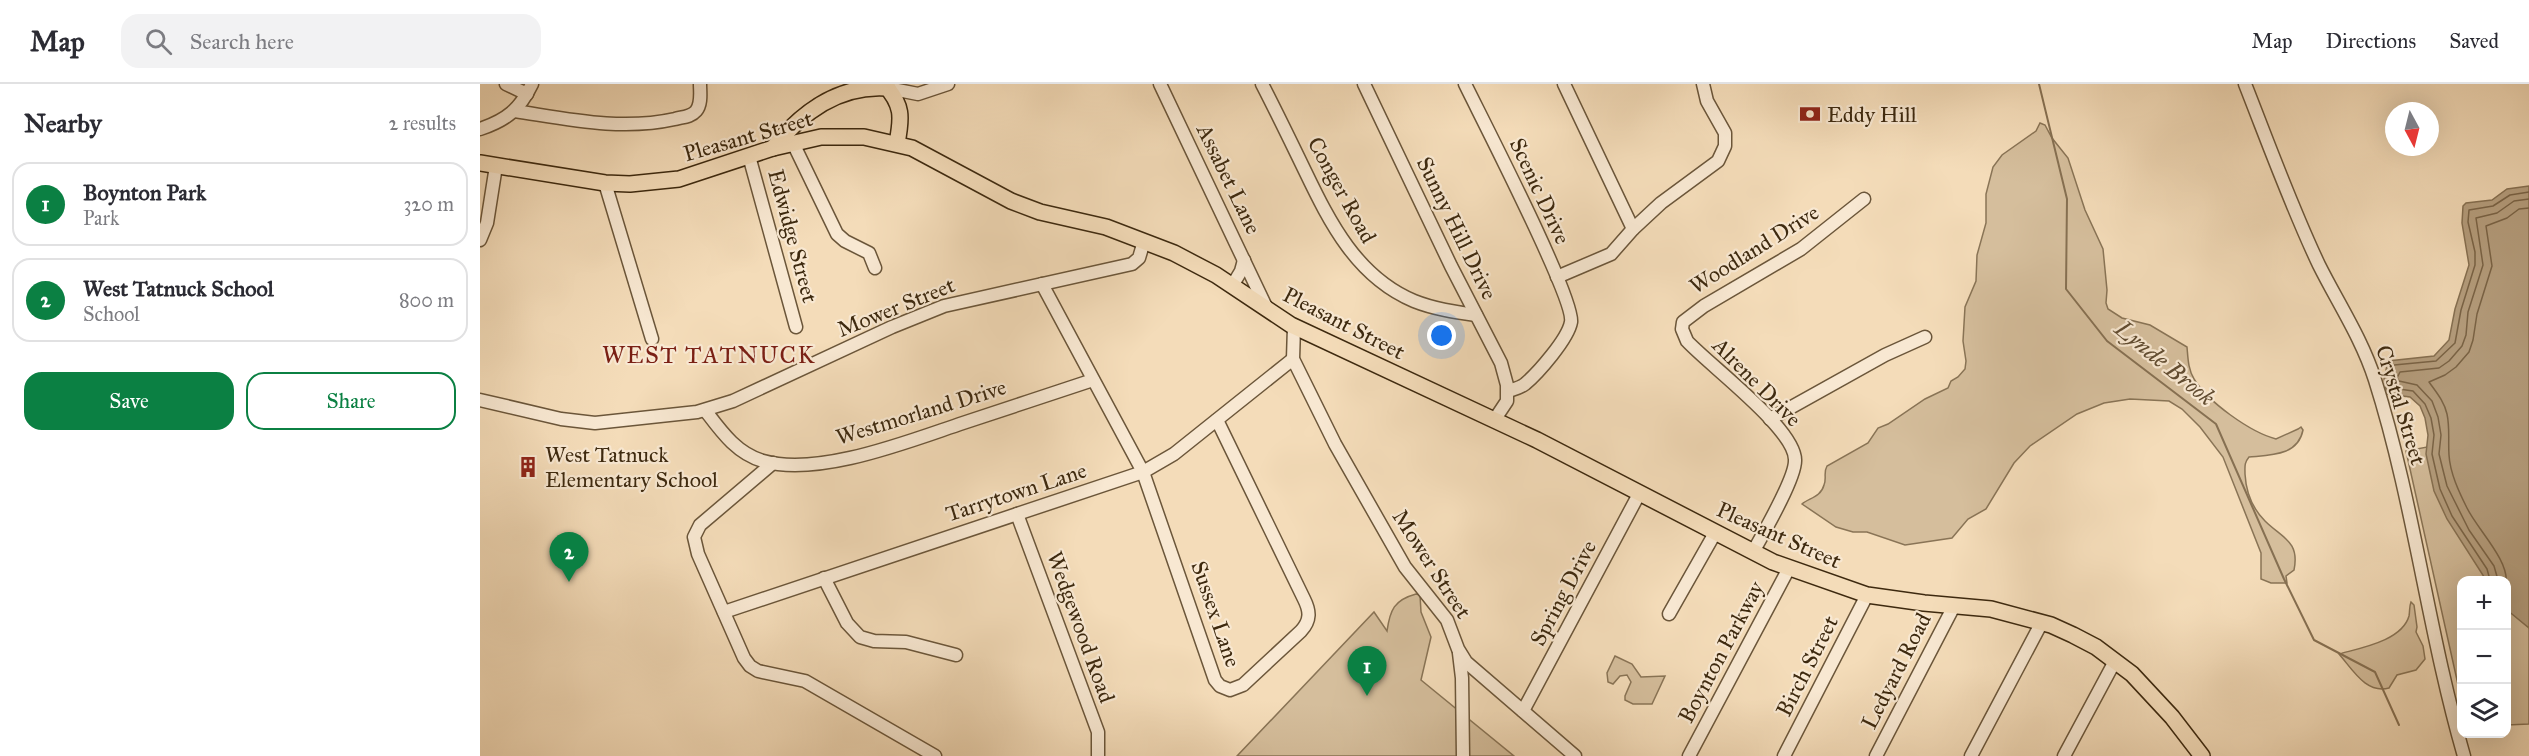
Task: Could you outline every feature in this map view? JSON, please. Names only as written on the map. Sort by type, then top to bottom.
[{"type":"main road","points":[[773,148],[807,110],[840,87],[876,85],[886,86],[898,102],[900,119],[897,143]]},
{"type":"main road","points":[[800,141],[807,110]]},
{"type":"main road","name":"Pleasant Street","points":[[480,163],[605,183],[645,184],[679,179],[800,141],[852,136],[897,143],[927,154],[982,187],[1011,201],[1041,212],[1106,227],[1174,253],[1237,289],[1294,327],[1495,419],[1715,533],[1789,568],[1867,595],[1991,609],[2042,622],[2073,634],[2115,661],[2149,691],[2202,756]]},
{"type":"street","points":[[480,129],[500,121],[514,111],[521,105],[530,89],[506,84]]},
{"type":"street","points":[[514,111],[613,124],[651,123],[687,117],[695,112],[700,103],[700,84]]},
{"type":"street","points":[[900,119],[907,108],[926,93],[948,84]]},
{"type":"street","name":"Assabet Lane","points":[[1160,84],[1267,310]]},
{"type":"street","name":"Conger Road","points":[[1262,84],[1319,200],[1344,243],[1358,261],[1374,277],[1413,301],[1450,312],[1476,315]]},
{"type":"street","name":"Sunny Hill Drive","points":[[1364,84],[1501,363],[1508,391]]},
{"type":"street","name":"Scenic Drive","points":[[1465,84],[1557,277],[1571,319],[1568,329],[1554,352],[1524,385],[1508,391]]},
{"type":"street","points":[[1564,84],[1633,229]]},
{"type":"street","points":[[1557,277],[1611,254],[1633,229],[1684,184],[1715,164],[1726,142],[1724,129],[1707,101],[1703,84]]},
{"type":"street","name":"Crystal Street","points":[[2245,84],[2320,267],[2360,342],[2375,379],[2404,490],[2443,674],[2464,756]]},
{"type":"street","points":[[886,86],[909,94],[926,93]]},
{"type":"street","points":[[800,141],[837,234],[845,241],[869,253],[875,268]]},
{"type":"street","name":"Edwidge Street","points":[[749,156],[796,327]]},
{"type":"street","points":[[480,240],[487,223],[496,166]]},
{"type":"street","points":[[605,183],[652,339]]},
{"type":"street","name":"Woodland Drive","points":[[1687,341],[1682,329],[1683,322],[1689,315],[1801,249],[1864,199]]},
{"type":"street","name":"Mower Street","points":[[480,400],[561,419],[595,423],[673,416],[705,410],[742,397],[933,310],[966,300],[1132,264],[1139,258],[1144,240]]},
{"type":"street","name":"Assabet Lane","points":[[1237,289],[1241,271],[1246,265]]},
{"type":"street","name":"Sussex Lane","points":[[1042,284],[1143,472],[1215,680],[1224,689],[1238,688],[1304,628],[1309,611],[1216,420]]},
{"type":"street","name":"Mower Street","points":[[1294,327],[1293,358],[1370,507],[1405,567],[1447,620],[1466,663],[1575,756]]},
{"type":"street","points":[[1770,419],[1885,355],[1925,338]]},
{"type":"street","name":"Alrene Drive","points":[[1687,341],[1770,419],[1790,443],[1796,463],[1784,492],[1753,552]]},
{"type":"street","name":"Tarrytown Lane","points":[[724,612],[1143,472],[1174,454],[1293,358]]},
{"type":"street","name":"Westmorland Drive","points":[[705,410],[725,436],[755,458],[772,463],[805,464],[872,453],[1093,380]]},
{"type":"street","points":[[1495,419],[1507,401],[1508,391]]},
{"type":"street","points":[[772,463],[704,522],[695,533],[696,550],[744,658],[753,668],[764,673],[805,681],[935,756]]},
{"type":"street","name":"Spring Drive","points":[[1523,711],[1639,494]]},
{"type":"street","name":"Wedgewood Road","points":[[1017,514],[1098,732],[1098,756]]},
{"type":"street","points":[[1669,614],[1715,533]]},
{"type":"street","name":"Boynton Parkway","points":[[1689,756],[1789,568]]},
{"type":"street","points":[[824,578],[850,626],[864,639],[906,642],[956,655]]},
{"type":"street","name":"Birch Street","points":[[1784,756],[1867,595]]},
{"type":"street","name":"Ledyard Road","points":[[1876,756],[1954,606]]},
{"type":"street","points":[[1971,756],[2042,622]]},
{"type":"street","points":[[1458,649],[1462,678],[1464,756]]},
{"type":"street","points":[[2064,756],[2115,661]]},
{"type":"shaded area","points":[[2040,123],[2045,125],[2068,158],[2085,210],[2103,249],[2108,309],[2122,318],[2150,325],[2187,347],[2189,367],[2200,388],[2242,423],[2276,439],[2301,427],[2303,430],[2300,439],[2289,449],[2274,454],[2249,457],[2245,465],[2247,488],[2253,505],[2260,516],[2292,546],[2295,560],[2294,570],[2286,576],[2287,583],[2271,583],[2261,579],[2261,553],[2223,457],[2200,427],[2182,409],[2169,401],[2130,399],[2104,403],[2077,414],[2030,446],[2014,463],[1986,509],[1968,519],[1952,538],[1905,545],[1867,532],[1853,532],[1836,527],[1802,504],[1818,495],[1822,489],[1827,466],[1868,443],[1878,428],[1888,424],[1925,399],[1948,388],[1951,381],[1965,369],[1963,341],[1965,307],[1976,281],[1977,255],[1986,223],[1986,194],[1993,167],[2002,155],[2036,131]]},
{"type":"shaded area","points":[[2427,447],[2487,576],[2457,576],[2457,680],[2406,451]]},
{"type":"shaded area","points":[[1416,594],[1420,595],[1421,612],[1431,637],[1421,680],[1514,756],[1237,756],[1374,612],[1387,631],[1394,607],[1403,599]]},
{"type":"shaded area","points":[[2411,602],[2414,605],[2416,632],[2423,646],[2425,659],[2416,670],[2397,675],[2389,688],[2373,687],[2361,679],[2339,654],[2369,646],[2398,632],[2405,625],[2409,616]]},
{"type":"shaded area","points":[[2511,604],[2529,613],[2529,724],[2511,725]]},
{"type":"shaded area","points":[[1615,656],[1632,664],[1641,677],[1665,676],[1652,704],[1633,704],[1625,700],[1631,682],[1627,675],[1620,676],[1613,684],[1608,682],[1607,673]]},
{"type":"water","points":[[2529,186],[2529,628],[2511,613],[2511,576],[2483,576],[2447,519],[2434,491],[2426,454],[2428,435],[2420,406],[2410,397],[2387,394],[2384,379],[2388,361],[2434,356],[2449,340],[2455,309],[2469,265],[2462,223],[2463,206],[2466,203],[2492,200],[2507,189]]},
{"type":"waterway","name":"Lynde Brook","points":[[2039,84],[2067,199],[2066,289],[2107,341],[2216,424],[2284,579],[2314,640],[2375,672],[2399,725]]},
{"type":"place","name":"Eddy Hill","points":[[1810,114]]},
{"type":"place","name":"West Tatnuck Elementary School","points":[[528,467]]},
{"type":"place","name":"West Tatnuck School","points":[[569,582]]},
{"type":"place","name":"Boynton Park","points":[[1367,696]]},
{"type":"district","name":"WEST TATNUCK","points":[[709,355]]}]
